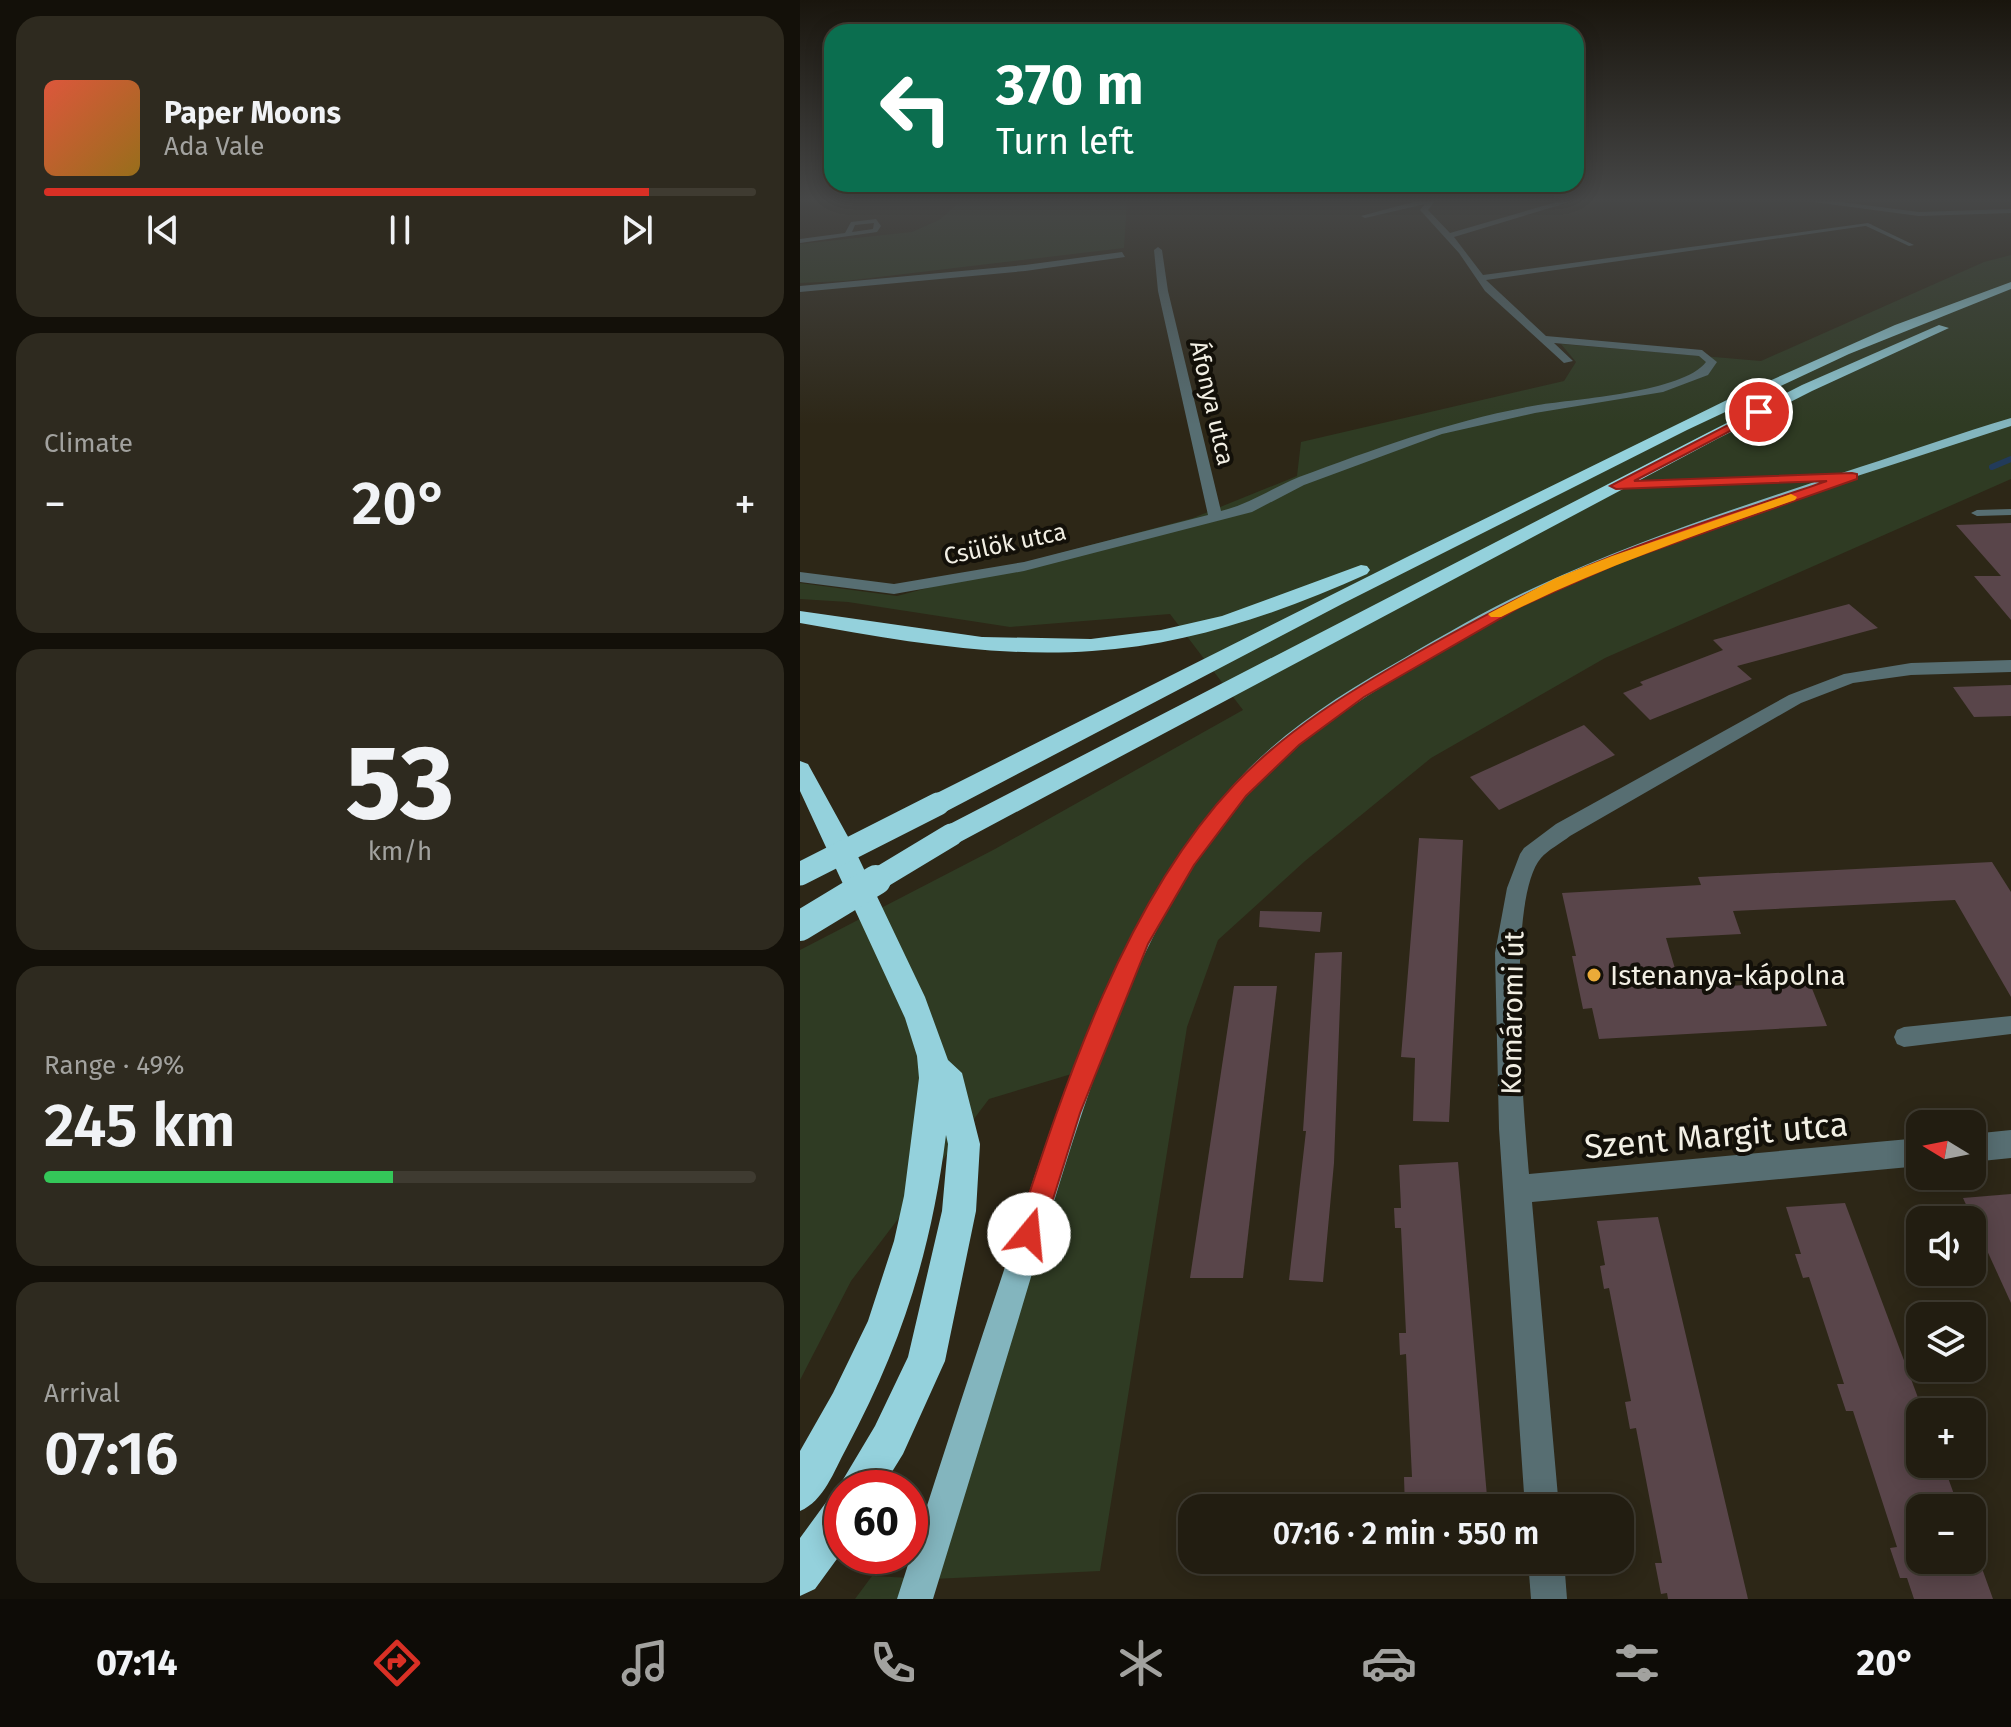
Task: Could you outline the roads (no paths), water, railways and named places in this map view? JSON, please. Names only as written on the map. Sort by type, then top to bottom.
[{"type":"highway","points":[[800,874],[1508,513],[1785,377],[1891,331],[2011,285]]},
{"type":"highway","points":[[1979,313],[2011,301]]},
{"type":"highway","points":[[800,914],[1807,388],[1952,324]]},
{"type":"highway","points":[[800,617],[930,638],[1012,645],[1092,645],[1142,639],[1256,612],[1322,588],[1439,535],[1508,513]]},
{"type":"highway","points":[[800,770],[829,822],[877,923],[921,1022],[934,1068],[922,1198],[905,1268],[882,1339],[839,1425],[800,1490]]},
{"type":"highway","points":[[800,926],[951,835]]},
{"type":"highway","points":[[870,1470],[889,1440],[926,1361],[959,1211],[964,1144],[951,1084],[934,1068]]},
{"type":"highway","points":[[800,1574],[824,1541]]},
{"type":"main road","points":[[915,1599],[1068,1113],[1093,1045],[1160,901],[1187,859],[1240,791],[1293,741],[1358,693],[1517,603],[1617,559],[2011,422]]},
{"type":"street","points":[[800,289],[943,276]]},
{"type":"street","name":"Áfonya utca","points":[[1161,276],[1216,519]]},
{"type":"street","points":[[1479,278],[1496,276]]},
{"type":"street","points":[[1479,278],[1515,315],[1547,339],[1568,361]]},
{"type":"street","name":"Csülök utca","points":[[800,577],[894,589],[1024,566],[1247,509],[1299,482],[1438,431],[1522,412],[1659,390],[1704,373],[1712,362],[1702,353],[1547,339]]},
{"type":"street","name":"Komáromi út","points":[[1541,1494],[1510,1085],[1507,953],[1518,888],[1531,854],[1563,830],[1795,699],[1850,678],[1895,670],[2011,666]]},
{"type":"street","points":[[1986,1147],[2011,1144]]},
{"type":"street","name":"Szent Margit utca","points":[[1518,1189],[1906,1153]]},
{"type":"street","points":[[1547,1574],[1549,1599]]},
{"type":"lane","points":[[1616,486],[1852,476]]},
{"type":"lane","points":[[1977,513],[2011,512]]},
{"type":"lane","points":[[1904,1037],[2011,1025]]},
{"type":"waterway","points":[[1992,467],[2011,459]]},
{"type":"place","name":"Istenanya-kápolna","points":[[1594,975]]}]
